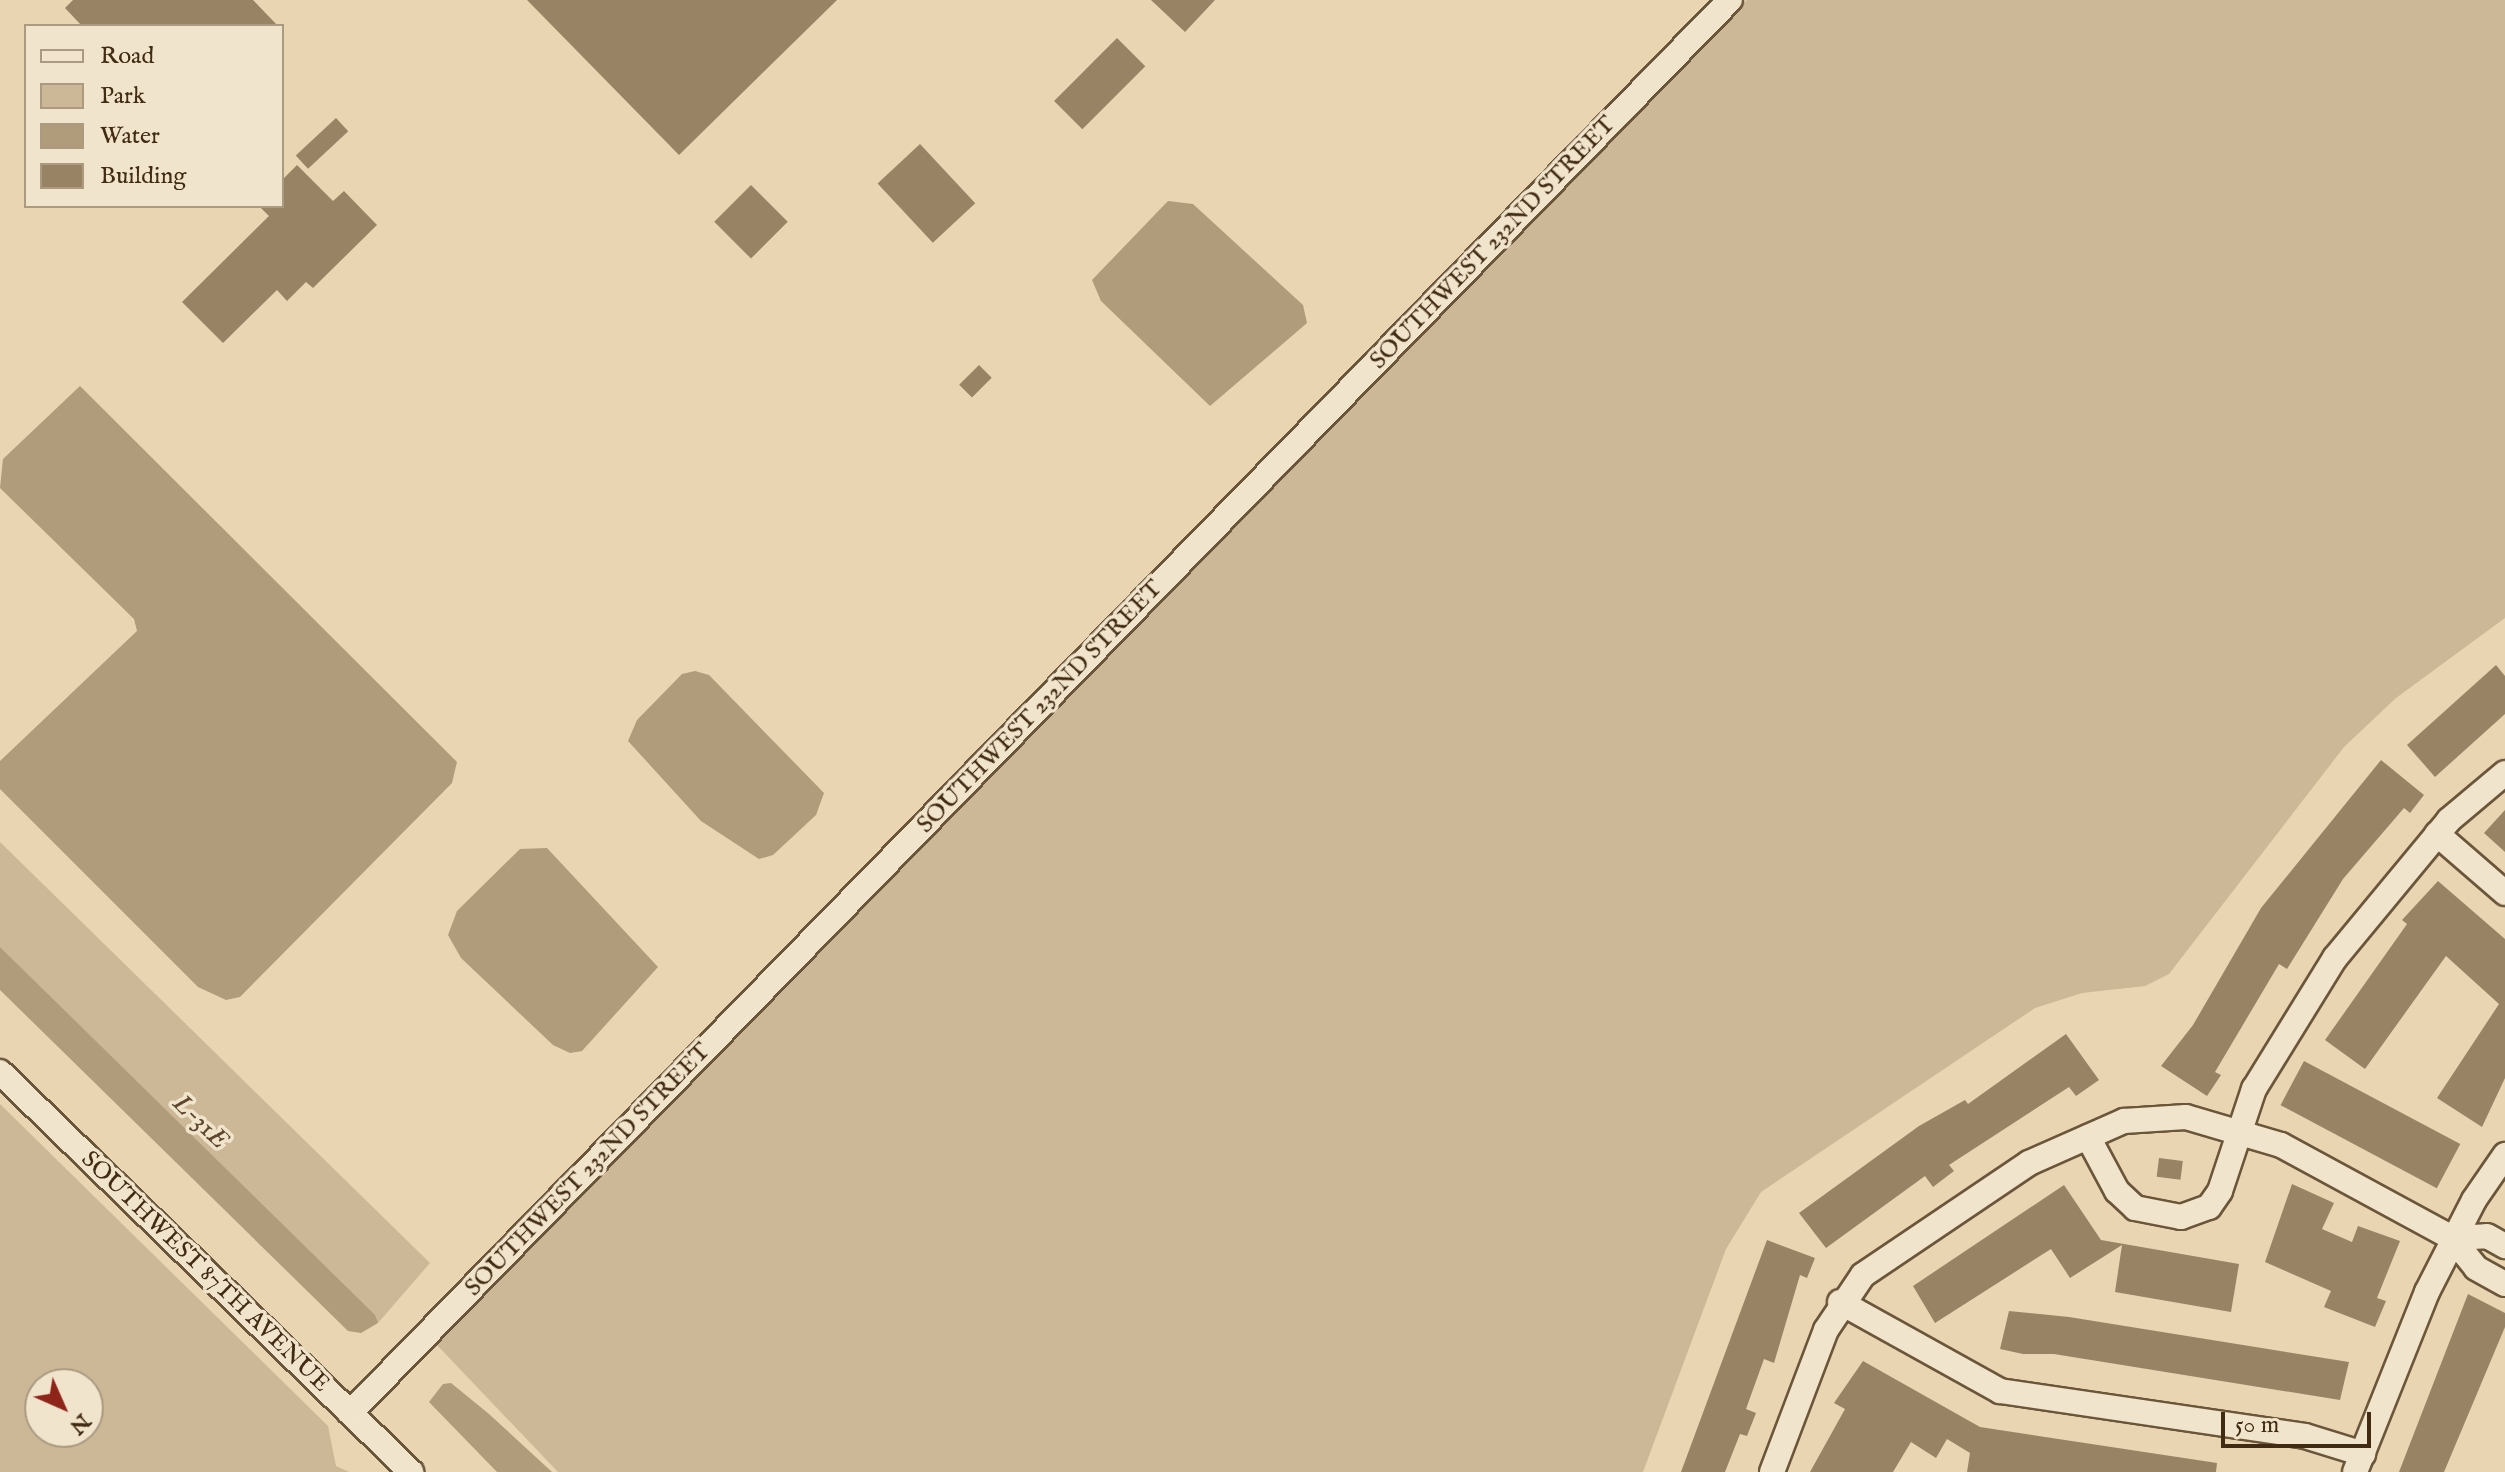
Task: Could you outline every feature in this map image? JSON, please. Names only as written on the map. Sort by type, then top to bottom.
[{"type":"street","name":"SOUTHWEST 232ND STREET","points":[[350,1413],[1730,0]]},
{"type":"street","points":[[2088,1137],[2128,1203],[2181,1217],[2198,1214],[2217,1198],[2237,1129],[2259,1080],[2335,958],[2437,834],[2505,773]]},
{"type":"street","points":[[2437,834],[2505,893]]},
{"type":"street","name":"SOUTHWEST 87TH AVENUE","points":[[0,1072],[411,1472]]},
{"type":"street","points":[[1772,1472],[1840,1302],[1896,1249],[2029,1163],[2124,1121],[2186,1117],[2237,1129],[2281,1145],[2452,1238],[2476,1268],[2505,1284]]},
{"type":"street","points":[[1840,1302],[2000,1391],[2305,1436],[2359,1463],[2452,1238],[2505,1155]]},
{"type":"street","points":[[2452,1238],[2487,1236],[2505,1246]]},
{"type":"green space","points":[[1747,0],[2505,0],[2505,618],[2396,698],[2344,747],[2169,974],[2145,986],[2082,993],[2035,1008],[1761,1192],[1726,1249],[1643,1472],[558,1472],[436,1344]]},
{"type":"green space","points":[[0,842],[430,1263],[378,1323],[0,947]]},
{"type":"green space","points":[[0,1104],[328,1426],[336,1466],[349,1472],[0,1472]]},
{"type":"water","points":[[1168,201],[1193,204],[1303,305],[1307,323],[1210,406],[1101,301],[1092,280]]},
{"type":"water","points":[[80,386],[457,762],[452,783],[240,997],[226,1000],[198,987],[0,789],[0,761],[137,631],[134,619],[0,488],[3,459]]},
{"type":"water","points":[[695,671],[709,675],[824,793],[816,815],[773,855],[759,859],[701,821],[628,741],[637,720],[682,674]]},
{"type":"water","points":[[547,848],[658,967],[582,1051],[570,1053],[553,1045],[461,958],[448,935],[457,911],[520,849]]},
{"type":"water","name":"L-31E","points":[[0,947],[375,1315],[378,1323],[361,1333],[348,1331],[0,990]]},
{"type":"water","points":[[451,1383],[552,1472],[497,1472],[429,1402],[443,1384]]},
{"type":"building","points":[[73,0],[253,0],[276,24],[80,24],[65,8]]},
{"type":"building","points":[[527,0],[837,0],[679,155]]},
{"type":"building","points":[[1151,0],[1215,0],[1185,32]]},
{"type":"building","points":[[1117,38],[1145,66],[1082,129],[1054,101]]},
{"type":"building","points":[[336,118],[348,131],[308,169],[296,156]]},
{"type":"building","points":[[920,144],[975,203],[933,243],[878,184]]},
{"type":"building","points":[[297,165],[333,201],[344,191],[377,225],[313,288],[306,282],[287,301],[277,290],[223,343],[182,302],[269,216],[261,208],[284,208],[284,178]]},
{"type":"building","points":[[751,185],[788,222],[751,259],[714,222]]},
{"type":"building","points":[[979,365],[992,378],[972,398],[959,385]]},
{"type":"building","points":[[2496,665],[2505,676],[2505,714],[2435,777],[2407,745]]},
{"type":"building","points":[[2381,760],[2424,795],[2410,813],[2404,808],[2343,879],[2287,969],[2279,964],[2215,1072],[2221,1075],[2207,1096],[2161,1066],[2193,1025],[2261,908]]},
{"type":"building","points":[[2505,810],[2505,852],[2484,833]]},
{"type":"building","points":[[2438,881],[2505,939],[2505,1078],[2482,1127],[2437,1098],[2499,1004],[2446,956],[2365,1069],[2325,1040],[2407,924],[2402,920]]},
{"type":"building","points":[[2066,1034],[2099,1080],[2076,1096],[2069,1087],[1949,1165],[1954,1171],[1933,1187],[1925,1176],[1826,1248],[1799,1213],[1919,1126],[1965,1100],[1968,1104]]},
{"type":"building","points":[[2304,1061],[2460,1144],[2437,1188],[2281,1105]]},
{"type":"building","points":[[2159,1158],[2183,1161],[2181,1180],[2157,1177]]},
{"type":"building","points":[[2292,1184],[2334,1203],[2322,1229],[2352,1242],[2358,1226],[2400,1241],[2377,1298],[2386,1301],[2375,1327],[2324,1307],[2331,1291],[2265,1262]]},
{"type":"building","points":[[2064,1185],[2101,1240],[2239,1264],[2231,1312],[2115,1292],[2122,1245],[2070,1278],[2051,1249],[1935,1323],[1913,1286]]},
{"type":"building","points":[[1767,1240],[1815,1258],[1807,1278],[1800,1275],[1774,1363],[1764,1359],[1746,1409],[1756,1413],[1747,1436],[1740,1434],[1725,1472],[1681,1472]]},
{"type":"building","points":[[2468,1294],[2505,1313],[2505,1327],[2444,1472],[2399,1472]]},
{"type":"building","points":[[2009,1311],[2069,1317],[2349,1362],[2340,1400],[2054,1354],[2023,1354],[2000,1349]]},
{"type":"building","points":[[1863,1361],[1980,1427],[2217,1463],[2216,1472],[1967,1472],[1970,1453],[1947,1439],[1936,1458],[1911,1442],[1893,1472],[1810,1472],[1845,1409],[1834,1403]]}]
